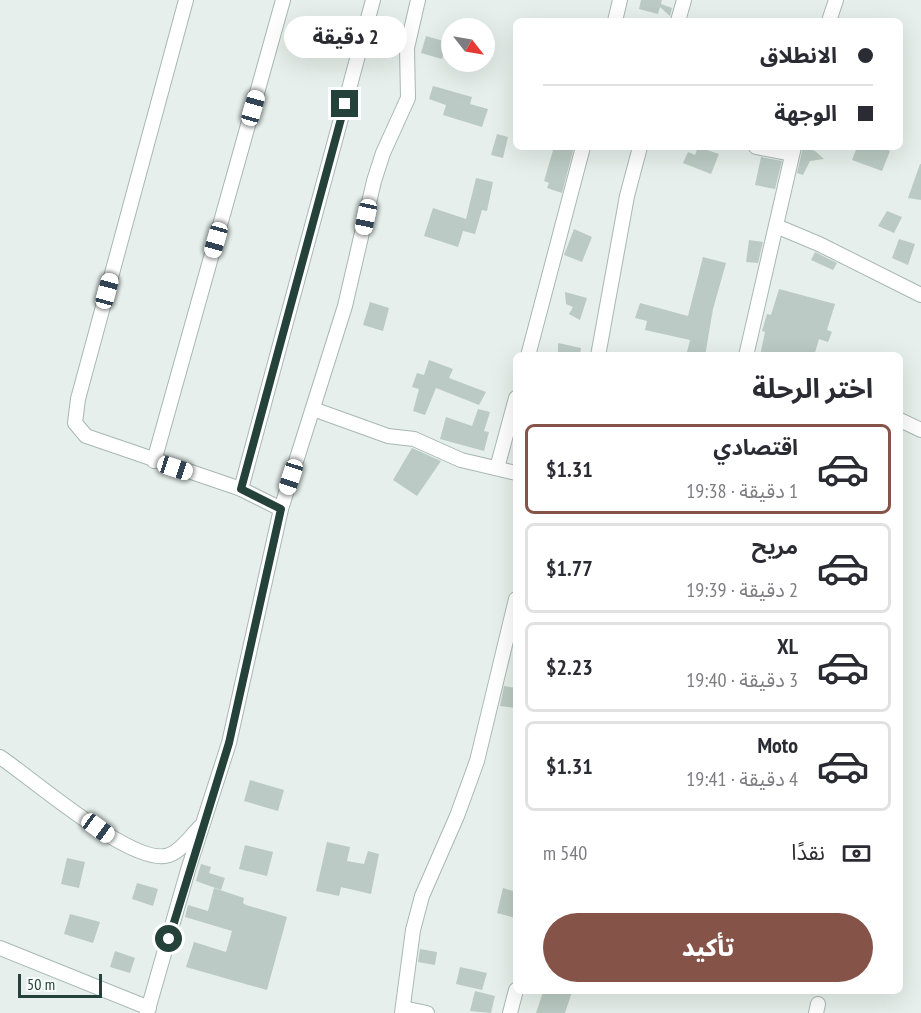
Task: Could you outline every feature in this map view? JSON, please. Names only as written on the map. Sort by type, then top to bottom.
[{"type":"street","points":[[186,0],[75,417],[78,429],[86,436],[241,489],[281,509]]},
{"type":"street","points":[[154,461],[283,0]]},
{"type":"street","points":[[241,489],[373,0]]},
{"type":"street","points":[[0,948],[148,1010],[242,692],[267,563],[281,509],[345,306],[374,182],[383,153],[408,98],[407,48],[418,0]]},
{"type":"street","points":[[616,18],[620,0]]},
{"type":"street","points":[[679,18],[684,0]]},
{"type":"street","points":[[830,18],[836,0]]},
{"type":"street","points":[[529,352],[582,150]]},
{"type":"street","points":[[599,352],[622,219],[639,150]]},
{"type":"street","points":[[747,352],[793,151]]},
{"type":"street","points":[[776,226],[867,267],[921,295]]},
{"type":"street","points":[[497,468],[513,409]]},
{"type":"street","points":[[313,410],[387,436],[414,439],[461,460],[513,472]]},
{"type":"street","points":[[903,421],[921,430]]},
{"type":"street","points":[[427,1013],[402,1010],[413,930],[422,896],[457,816],[477,761],[513,611]]},
{"type":"street","points":[[0,757],[112,838],[140,852],[168,856],[177,851],[204,822]]},
{"type":"street","points":[[510,1013],[515,994]]},
{"type":"building","points":[[641,0],[662,0],[661,4],[672,8],[670,16],[660,7],[658,14],[639,9]]},
{"type":"building","points":[[426,36],[441,40],[441,59],[421,53]]},
{"type":"building","points":[[433,86],[472,97],[470,104],[488,109],[482,127],[443,115],[446,105],[429,99]]},
{"type":"building","points":[[497,134],[508,137],[503,158],[491,155]]},
{"type":"building","points":[[553,150],[573,150],[562,193],[547,188],[549,183],[544,181]]},
{"type":"building","points":[[697,150],[707,150],[719,154],[711,174],[683,163],[688,152],[695,155]]},
{"type":"building","points":[[802,150],[815,151],[824,159],[810,161],[803,175],[797,173]]},
{"type":"building","points":[[856,150],[890,151],[882,171],[852,160]]},
{"type":"building","points":[[761,157],[782,161],[775,189],[755,185]]},
{"type":"building","points":[[920,164],[921,200],[908,198]]},
{"type":"building","points":[[476,178],[493,182],[487,211],[482,210],[475,234],[463,231],[458,247],[424,236],[433,208],[466,219]]},
{"type":"building","points":[[887,211],[902,217],[894,233],[878,226]]},
{"type":"building","points":[[574,229],[592,237],[582,262],[564,255]]},
{"type":"building","points":[[899,239],[915,244],[908,265],[892,258]]},
{"type":"building","points":[[749,240],[763,242],[758,263],[746,262]]},
{"type":"building","points":[[815,252],[837,263],[833,270],[811,260]]},
{"type":"building","points":[[703,257],[726,263],[713,309],[706,352],[687,352],[690,340],[645,330],[647,321],[635,318],[640,303],[688,316]]},
{"type":"building","points":[[779,289],[835,304],[827,330],[832,332],[828,342],[819,339],[815,352],[761,352],[765,332],[762,331],[767,314],[771,315]]},
{"type":"building","points":[[565,292],[587,298],[580,320],[569,314],[573,307],[566,304]]},
{"type":"building","points":[[370,302],[389,308],[383,331],[363,325]]},
{"type":"building","points":[[558,343],[581,348],[580,352],[558,352]]},
{"type":"building","points":[[429,360],[453,369],[449,378],[486,392],[479,405],[436,388],[425,415],[413,411],[419,389],[412,387],[417,373],[424,375]]},
{"type":"building","points":[[478,409],[490,412],[484,431],[489,432],[484,451],[440,439],[446,417],[472,426]]},
{"type":"building","points":[[412,448],[441,461],[417,496],[393,480]]},
{"type":"building","points":[[504,686],[513,688],[513,708],[500,706]]},
{"type":"building","points":[[250,780],[284,790],[278,811],[244,801]]},
{"type":"building","points":[[327,842],[350,847],[347,861],[364,864],[368,851],[379,854],[371,894],[341,887],[339,896],[316,891]]},
{"type":"building","points":[[245,845],[273,852],[267,876],[239,869]]},
{"type":"building","points":[[67,858],[85,862],[79,888],[61,884]]},
{"type":"building","points":[[201,864],[211,867],[209,873],[225,878],[221,890],[196,881]]},
{"type":"building","points":[[137,883],[158,889],[153,906],[132,899]]},
{"type":"building","points":[[214,888],[244,898],[243,903],[246,905],[287,917],[267,990],[186,967],[194,942],[226,952],[232,931],[185,917],[188,905],[208,911]]},
{"type":"building","points":[[503,888],[513,891],[513,917],[497,913]]},
{"type":"building","points":[[70,914],[100,922],[93,943],[64,934]]},
{"type":"building","points":[[420,949],[437,952],[435,965],[418,962]]},
{"type":"building","points":[[115,951],[135,958],[130,973],[110,967]]},
{"type":"building","points":[[460,967],[487,973],[482,990],[456,984]]},
{"type":"building","points":[[475,991],[495,996],[491,1013],[470,1011]]},
{"type":"building","points":[[542,994],[571,994],[565,1013],[536,1013]]},
{"type":"route","points":[[169,939],[188,870],[229,743],[248,665],[267,563],[281,509],[241,489],[345,104]]}]
